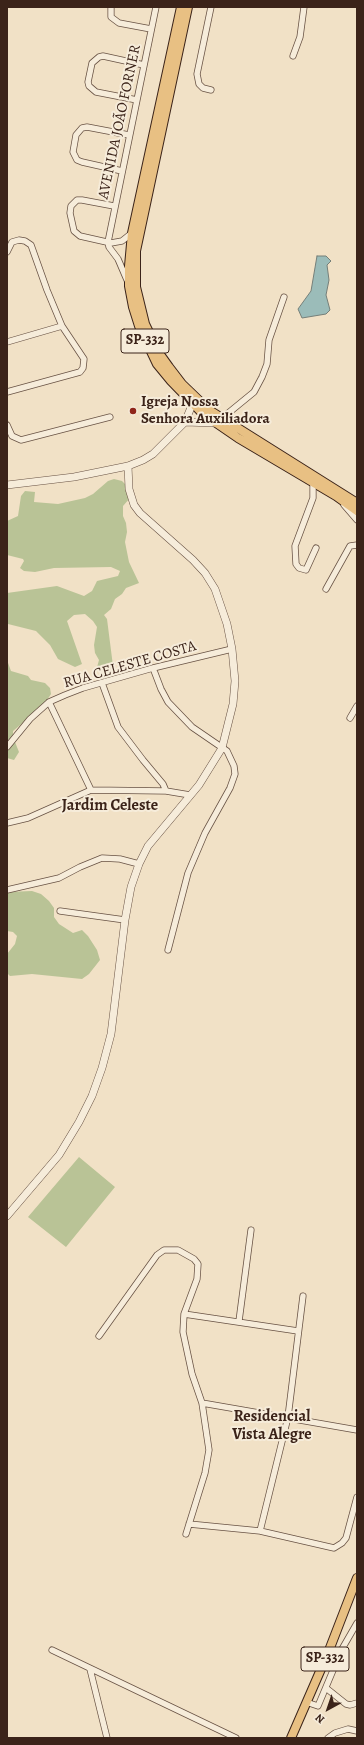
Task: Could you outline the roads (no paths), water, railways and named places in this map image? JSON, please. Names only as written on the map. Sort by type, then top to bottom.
[{"type":"main road","name":"SP-332","points":[[182,7],[132,233],[129,286],[133,307],[146,342],[166,376],[192,405],[336,496],[357,511]]},
{"type":"main road","name":"SP-332","points":[[188,7],[140,225],[135,268],[136,287],[145,324],[159,353],[182,384],[217,421],[334,487],[357,503]]},
{"type":"main road","name":"SP-332","points":[[291,1738],[328,1653],[357,1578]]},
{"type":"street","points":[[112,7],[111,17],[119,23],[151,29]]},
{"type":"street","name":"AVENIDA JOÃO FORNER","points":[[108,242],[114,206],[156,7]]},
{"type":"street","points":[[210,90],[203,88],[199,84],[197,74],[211,7]]},
{"type":"street","points":[[293,56],[300,37],[304,7]]},
{"type":"street","points":[[137,100],[96,92],[89,86],[88,82],[92,63],[99,57],[103,56],[144,65]]},
{"type":"street","points":[[122,171],[77,160],[73,152],[76,135],[82,128],[87,127],[129,135]]},
{"type":"street","points":[[114,206],[77,200],[71,206],[73,227],[77,234],[108,242],[122,241],[132,233]]},
{"type":"street","points":[[7,252],[12,242],[19,240],[25,241],[31,245],[46,290],[62,326],[84,359],[83,368],[80,372],[7,392]]},
{"type":"street","points":[[108,242],[109,247],[124,270],[129,286]]},
{"type":"street","points":[[186,422],[217,421],[254,392],[267,364],[269,340],[284,297]]},
{"type":"street","points":[[7,342],[62,326]]},
{"type":"street","points":[[7,485],[74,477],[128,466],[143,460],[153,454],[186,422],[192,405]]},
{"type":"street","points":[[7,425],[12,436],[16,439],[27,439],[110,417]]},
{"type":"street","points":[[7,1216],[58,1155],[79,1122],[92,1096],[102,1068],[111,1034],[125,920],[131,887],[139,864],[148,846],[209,770],[222,748],[235,691],[232,649],[227,624],[215,589],[205,573],[193,560],[144,517],[134,505],[129,488],[128,466]]},
{"type":"street","points":[[7,480],[15,484]]},
{"type":"street","points":[[313,482],[313,498],[295,546],[296,564],[299,568],[306,570],[316,548]]},
{"type":"street","points":[[336,496],[357,520]]},
{"type":"street","points":[[326,589],[350,546],[357,545]]},
{"type":"street","name":"RUA CELESTE COSTA","points":[[7,747],[30,719],[48,702],[102,683],[153,668],[232,649]]},
{"type":"street","points":[[153,668],[160,689],[173,708],[192,727],[227,751],[234,766],[235,774],[230,788],[205,833],[188,873],[168,950]]},
{"type":"street","points":[[102,683],[118,726],[163,784],[166,791]]},
{"type":"street","points":[[48,702],[91,790]]},
{"type":"street","points":[[350,718],[357,706]]},
{"type":"street","points":[[7,823],[28,818],[91,790],[166,791],[190,795]]},
{"type":"street","points":[[7,890],[59,878],[80,866],[102,858],[120,859],[139,864]]},
{"type":"street","points":[[60,911],[125,920]]},
{"type":"street","points":[[238,1321],[251,1230]]},
{"type":"street","points":[[99,1336],[149,1264],[157,1255],[164,1250],[178,1250],[194,1259],[198,1264],[197,1279],[184,1314],[183,1332],[187,1354],[202,1403],[209,1450],[208,1462],[186,1534]]},
{"type":"street","points":[[260,1531],[288,1417],[298,1331],[304,1296]]},
{"type":"street","points":[[184,1314],[298,1331]]},
{"type":"street","points":[[202,1403],[357,1430]]},
{"type":"street","points":[[189,1524],[260,1531],[334,1548],[338,1547],[346,1538],[357,1497]]},
{"type":"street","points":[[306,1702],[318,1706],[342,1649],[357,1624]]},
{"type":"street","points":[[52,1650],[236,1738]]},
{"type":"street","points":[[90,1669],[107,1738]]},
{"type":"street","points":[[326,1688],[346,1704],[350,1705],[357,1703]]},
{"type":"street","points":[[328,1738],[335,1733],[348,1729],[357,1730]]},
{"type":"water","points":[[317,256],[326,256],[331,261],[327,265],[329,280],[326,295],[330,310],[326,314],[302,318],[298,309],[311,291]]},
{"type":"place","name":"Igreja Nossa Senhora Auxiliadora","points":[[133,411]]},
{"type":"district","name":"Jardim Celeste","points":[[110,806]]},
{"type":"district","name":"Residencial Vista Alegre","points":[[272,1426]]}]
